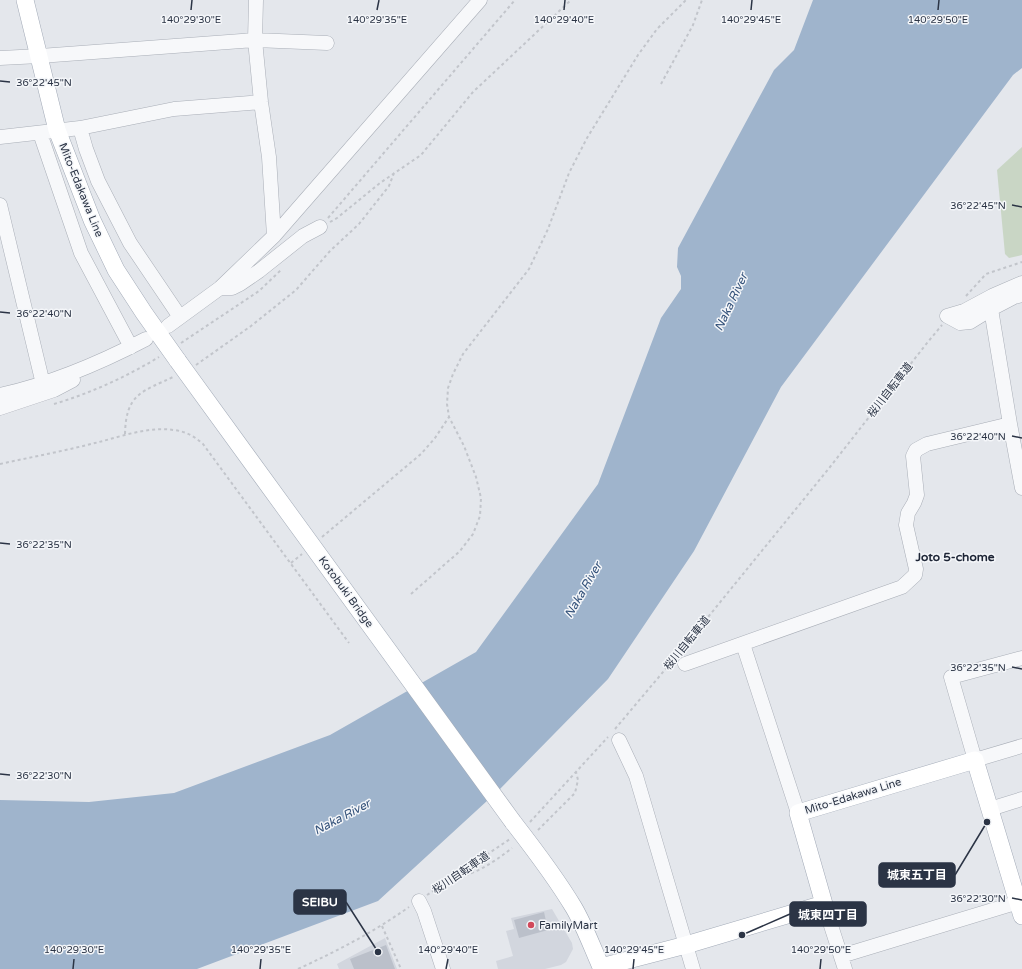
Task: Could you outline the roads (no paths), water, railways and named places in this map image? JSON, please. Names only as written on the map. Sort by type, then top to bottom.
[{"type":"main road","name":"Mito-Edakawa Line","points":[[25,0],[57,130],[92,220],[116,270],[183,368]]},
{"type":"main road","name":"Kotobuki Bridge","points":[[183,368],[574,908],[585,929],[597,968]]},
{"type":"main road","name":"Mito-Edakawa Line","points":[[824,904],[798,813],[975,760]]},
{"type":"main road","points":[[975,760],[1021,907]]},
{"type":"main road","points":[[597,968],[686,945],[824,904]]},
{"type":"street","points":[[256,0],[255,40],[261,102],[269,157],[274,236]]},
{"type":"street","points":[[168,326],[220,288],[274,236],[480,0]]},
{"type":"street","points":[[0,58],[255,40],[327,43]]},
{"type":"street","points":[[0,137],[80,128],[174,109],[261,102]]},
{"type":"street","points":[[80,128],[98,181],[130,243],[180,318]]},
{"type":"street","points":[[40,133],[81,253],[131,347]]},
{"type":"street","points":[[0,205],[43,384]]},
{"type":"street","points":[[220,288],[232,288],[240,284],[302,236],[320,227]]},
{"type":"street","points":[[1022,283],[992,296],[964,311],[947,316],[960,323],[970,322],[1014,297],[1022,295]]},
{"type":"street","points":[[991,309],[1022,488]]},
{"type":"street","points":[[0,395],[43,384],[131,347],[146,339]]},
{"type":"street","points":[[0,408],[30,399],[61,386],[80,375],[85,367]]},
{"type":"street","points":[[685,664],[902,587],[915,575],[916,568],[906,525],[908,513],[917,495],[913,456],[916,450],[927,444],[1010,424]]},
{"type":"street","points":[[743,644],[798,813]]},
{"type":"street","points":[[1022,658],[950,677],[975,760],[1022,746]]},
{"type":"street","points":[[618,740],[636,776],[692,969]]},
{"type":"street","points":[[990,809],[1022,799]]},
{"type":"street","points":[[419,901],[424,911],[443,969]]},
{"type":"street","points":[[824,904],[843,962],[1021,907]]},
{"type":"water","name":"Naka River","points":[[813,0],[1022,0],[1022,68],[1013,75],[781,387],[694,551],[608,679],[500,789],[378,901],[197,969],[0,969],[0,800],[89,802],[174,793],[330,735],[476,652],[598,484],[661,318],[681,289],[681,276],[677,267],[678,248],[774,70],[794,50]]},
{"type":"place","name":"城東五丁目","points":[[987,822]]},
{"type":"place","name":"FamilyMart","points":[[531,925]]},
{"type":"place","name":"城東四丁目","points":[[742,935]]},
{"type":"place","name":"SEIBU","points":[[378,952]]},
{"type":"district","name":"Joto 5-chome","points":[[955,557]]}]
